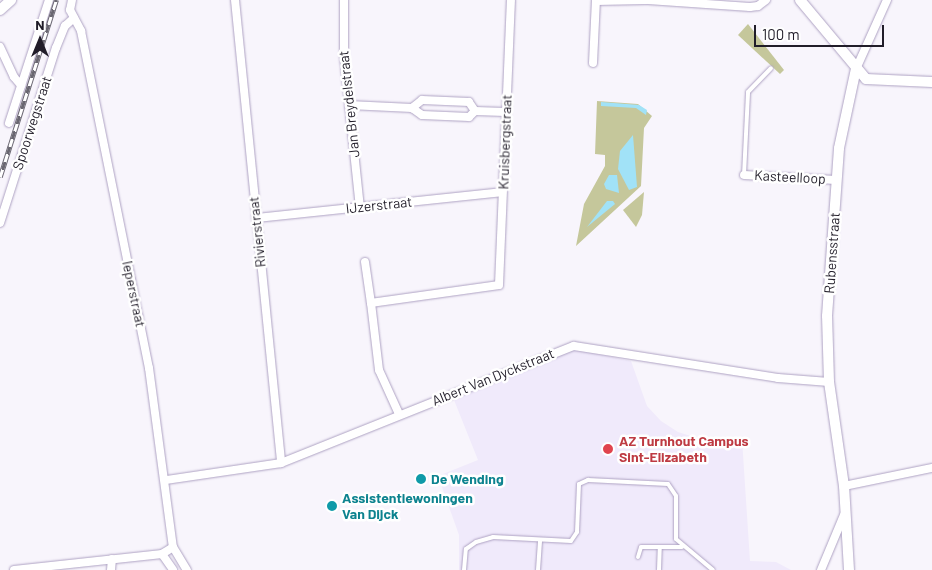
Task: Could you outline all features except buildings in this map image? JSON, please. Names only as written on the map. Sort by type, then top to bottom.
[{"type":"street","points":[[0,10],[10,0]]},
{"type":"street","points":[[9,123],[49,0]]},
{"type":"street","points":[[72,0],[74,18]]},
{"type":"street","name":"Rivierstraat","points":[[235,0],[281,463]]},
{"type":"street","name":"Jan Breydelstraat","points":[[344,0],[343,28],[360,207]]},
{"type":"street","name":"Kruisbergstraat","points":[[371,303],[499,285],[511,0]]},
{"type":"street","points":[[593,63],[596,0],[647,0],[750,7],[758,6],[766,0]]},
{"type":"street","points":[[800,0],[866,79],[932,82]]},
{"type":"street","name":"Rubensstraat","points":[[848,570],[844,486],[829,382],[828,316],[836,180],[841,129],[856,69],[887,0]]},
{"type":"street","name":"Spoorwegstraat","points":[[0,223],[56,48],[65,26],[74,18]]},
{"type":"street","name":"Ieperstraat","points":[[74,18],[81,31],[146,352],[166,480],[173,547],[187,570]]},
{"type":"street","points":[[0,47],[14,78],[21,86]]},
{"type":"street","points":[[412,108],[422,100],[469,102],[475,111]]},
{"type":"street","points":[[349,105],[412,108],[422,115],[469,116],[475,111],[505,112]]},
{"type":"street","name":"Kasteelloop","points":[[744,175],[836,180]]},
{"type":"street","name":"IJzerstraat","points":[[256,218],[502,192]]},
{"type":"street","points":[[365,262],[380,370],[400,414]]},
{"type":"street","name":"Albert Van Dyckstraat","points":[[166,480],[281,463],[574,346],[778,378],[829,382]]},
{"type":"street","points":[[844,486],[932,468]]},
{"type":"street","name":"Rubensstraat","points":[[821,570],[845,513]]},
{"type":"street","points":[[14,570],[162,554],[173,547]]},
{"type":"street","points":[[162,554],[173,570]]},
{"type":"street","points":[[111,570],[112,559]]},
{"type":"lane","points":[[744,175],[748,92],[770,68]]},
{"type":"lane","points":[[464,570],[466,549],[476,542],[493,538],[567,542],[574,539],[578,489],[583,482],[663,482],[675,491],[675,535],[682,547],[713,570]]},
{"type":"lane","points":[[538,570],[540,540]]},
{"type":"lane","points":[[638,557],[641,547],[682,547]]},
{"type":"lane","points":[[659,570],[660,547]]},
{"type":"shaded area","name":"AZ Turnhout Campus Sint-Elizabeth","points":[[574,349],[631,361],[647,406],[661,421],[678,432],[697,438],[742,439],[750,561],[776,562],[791,570],[459,570],[459,535],[438,476],[478,460],[454,400]]},
{"type":"green space","points":[[748,24],[784,70],[780,74],[738,35]]},
{"type":"green space","points":[[597,101],[638,104],[652,116],[644,128],[641,186],[576,246],[584,204],[605,166],[605,155],[595,154]]},
{"type":"green space","points":[[644,192],[642,215],[636,227],[623,210]]},
{"type":"water","points":[[601,102],[639,105],[647,110],[646,115],[636,108],[601,106]]},
{"type":"water","points":[[633,135],[637,187],[629,190],[618,169],[620,151]]},
{"type":"water","points":[[609,175],[617,175],[619,193],[606,189],[604,184]]},
{"type":"water","points":[[607,201],[613,201],[615,204],[587,227]]},
{"type":"railway","points":[[0,177],[56,0]]},
{"type":"place","name":"AZ Turnhout Campus Sint-Elizabeth","points":[[608,449]]},
{"type":"place","name":"De Wending","points":[[421,479]]},
{"type":"place","name":"Assistentiewoningen Van Dijck","points":[[332,506]]}]
